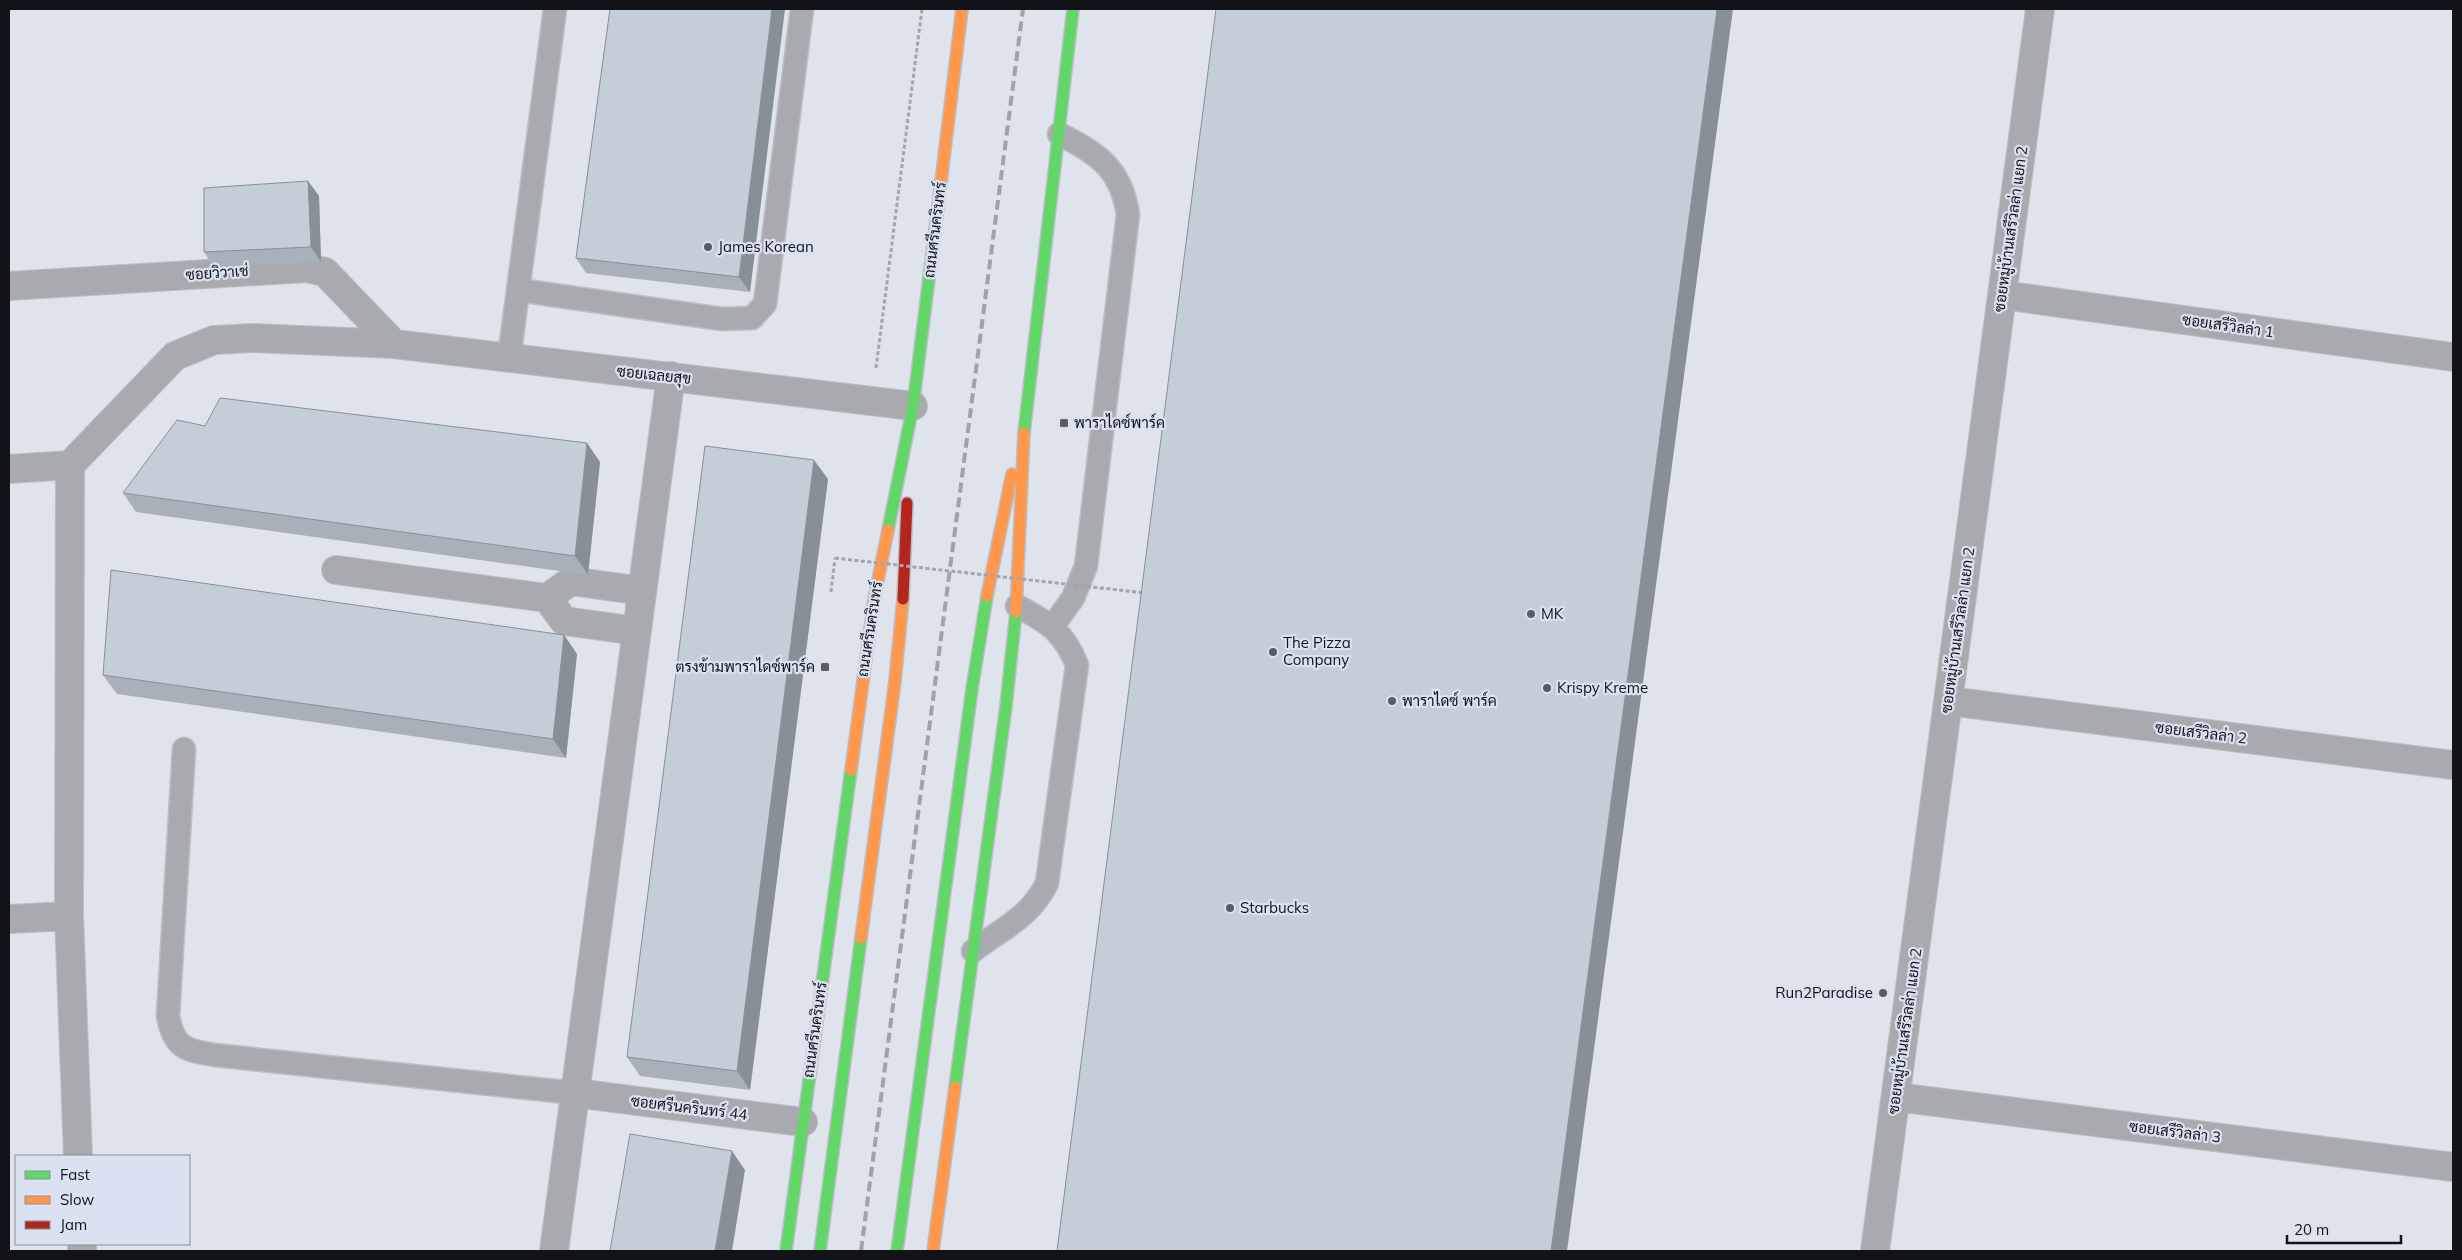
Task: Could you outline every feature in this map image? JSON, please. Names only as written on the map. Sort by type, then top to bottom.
[{"type":"main road","name":"ถนนศรีนครินทร์","points":[[786,1251],[874,600],[913,406],[962,9]]},
{"type":"main road","points":[[933,1251],[1006,706],[1017,606],[1025,416],[1073,9]]},
{"type":"main road","points":[[897,1251],[985,604],[1025,416]]},
{"type":"main road","points":[[820,1251],[901,622],[909,433]]},
{"type":"street","name":"ซอยหมู่บ้านเสรีวิลล่า แยก 2","points":[[1876,1251],[2040,9]]},
{"type":"street","name":"ซอยวิวาเช่","points":[[9,286],[307,268],[324,272],[394,344]]},
{"type":"street","name":"ซอยเสรีวิลล่า 1","points":[[2002,295],[2453,357]]},
{"type":"street","name":"ซอยเฉลยสุข","points":[[70,465],[175,356],[214,340],[254,338],[394,344],[913,406]]},
{"type":"street","points":[[554,1251],[671,376]]},
{"type":"street","points":[[9,469],[70,465],[69,916],[78,1155]]},
{"type":"street","points":[[336,570],[547,598],[571,581],[642,591]]},
{"type":"street","points":[[547,598],[564,621],[637,631]]},
{"type":"street","name":"ซอยเสรีวิลล่า 2","points":[[1948,701],[2453,765]]},
{"type":"street","points":[[9,919],[69,916]]},
{"type":"street","name":"ซอยศรีนครินทร์ 44","points":[[575,1093],[803,1122]]},
{"type":"street","name":"ซอยเสรีวิลล่า 3","points":[[1896,1097],[2453,1167]]},
{"type":"lane","points":[[509,359],[555,9]]},
{"type":"lane","points":[[518,290],[722,319],[752,318],[765,304],[802,9]]},
{"type":"lane","points":[[1052,626],[1073,598],[1086,566],[1128,214],[1123,192],[1100,158],[1089,148],[1059,134]]},
{"type":"lane","points":[[973,951],[1022,917],[1041,896],[1047,883],[1077,665],[1068,646],[1052,626],[1017,606]]},
{"type":"lane","points":[[184,749],[168,1016],[172,1035],[179,1042],[190,1051],[214,1055],[575,1093]]},
{"type":"path","points":[[872,400],[922,9]]},
{"type":"path","points":[[831,592],[835,558],[1148,593]]},
{"type":"building","points":[[610,9],[772,9],[739,277],[576,258]]},
{"type":"building","name":"พาราไดซ์ พาร์ค","points":[[1216,9],[1717,9],[1551,1251],[1057,1251]]},
{"type":"building","points":[[308,181],[311,247],[204,252],[204,188]]},
{"type":"building","points":[[220,398],[587,443],[575,556],[123,493],[177,420],[205,426]]},
{"type":"building","points":[[705,446],[814,460],[737,1071],[627,1057]]},
{"type":"building","points":[[111,570],[564,635],[553,739],[103,675]]},
{"type":"building","points":[[630,1134],[732,1151],[715,1251],[610,1251]]},
{"type":"railway","points":[[861,1251],[1023,9]]},
{"type":"traffic: fast","points":[[1024,433],[1073,9]]},
{"type":"traffic: fast","points":[[888,530],[913,406],[941,182]]},
{"type":"traffic: fast","points":[[897,1251],[972,689],[987,596]]},
{"type":"traffic: fast","points":[[955,1087],[1006,706],[1016,612]]},
{"type":"traffic: fast","points":[[786,1251],[851,770]]},
{"type":"traffic: fast","points":[[820,1251],[861,938]]},
{"type":"traffic: slow","points":[[941,182],[962,9]]},
{"type":"traffic: slow","points":[[1016,612],[1024,433]]},
{"type":"traffic: slow","points":[[987,596],[1012,474]]},
{"type":"traffic: slow","points":[[851,770],[874,600],[888,530]]},
{"type":"traffic: slow","points":[[861,938],[895,681],[903,599]]},
{"type":"traffic: slow","points":[[933,1251],[955,1087]]},
{"type":"traffic: jam","points":[[903,599],[907,503]]},
{"type":"place","name":"James Korean","points":[[708,247]]},
{"type":"place","name":"พาราไดซ์พาร์ค","points":[[1064,423]]},
{"type":"place","name":"MK","points":[[1531,614]]},
{"type":"place","name":"The Pizza Company","points":[[1273,652]]},
{"type":"place","name":"ตรงข้ามพาราไดซ์พาร์ค","points":[[825,667]]},
{"type":"place","name":"Krispy Kreme","points":[[1547,688]]},
{"type":"place","name":"พาราไดซ์ พาร์ค","points":[[1392,701]]},
{"type":"place","name":"Starbucks","points":[[1230,908]]},
{"type":"place","name":"Run2Paradise","points":[[1883,993]]}]
